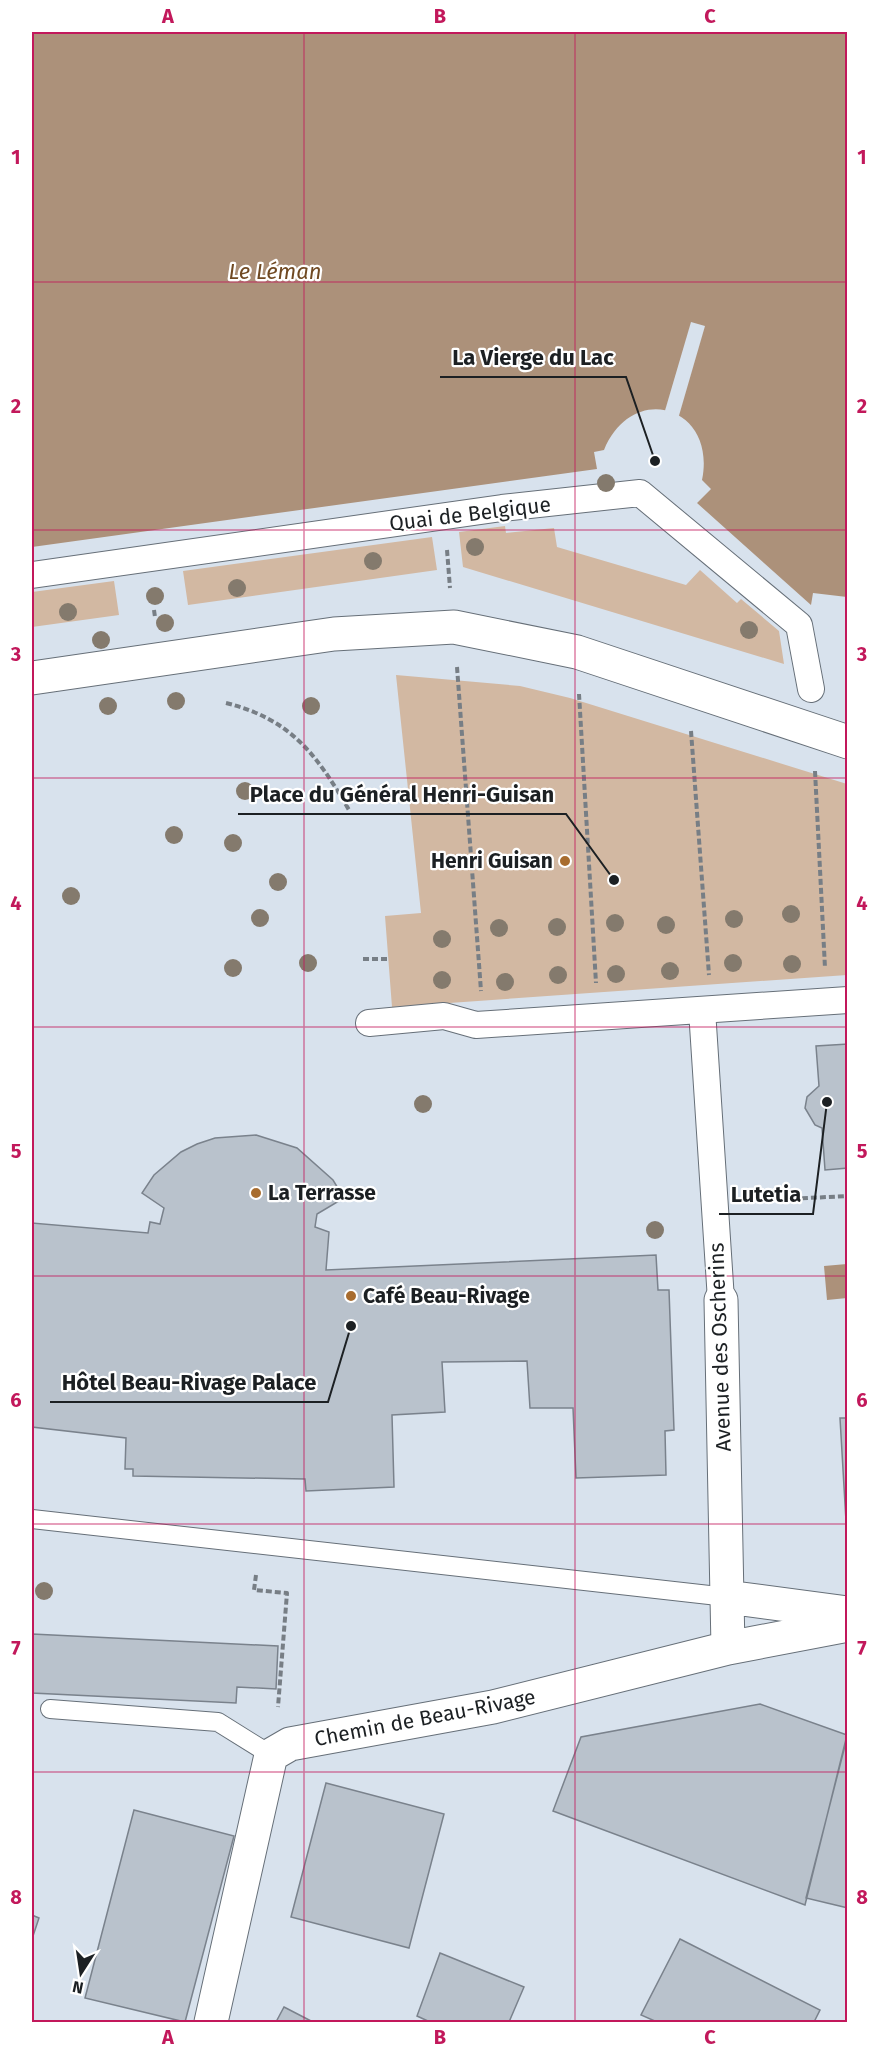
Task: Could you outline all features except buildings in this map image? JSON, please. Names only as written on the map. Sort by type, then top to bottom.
[{"type":"street","name":"Quai de Belgique","points":[[32,575],[502,508],[640,494],[799,625],[811,689]]},
{"type":"street","points":[[32,678],[334,634],[454,627],[577,652],[848,742]]},
{"type":"street","points":[[369,1023],[444,1016],[476,1025],[848,1000]]},
{"type":"street","name":"Avenue des Oscherins","points":[[702,1010],[721,1300],[728,1648]]},
{"type":"street","points":[[727,1597],[848,1613]]},
{"type":"street","name":"Chemin de Beau-Rivage","points":[[271,1755],[290,1744],[492,1707],[728,1648],[848,1625]]},
{"type":"street","points":[[211,2022],[271,1755]]},
{"type":"lane","points":[[32,1519],[727,1597]]},
{"type":"lane","points":[[50,1709],[218,1722],[271,1755]]},
{"type":"path","points":[[154,610],[155,617]]},
{"type":"path","points":[[454,627],[480,970]]},
{"type":"path","points":[[579,693],[594,963]]},
{"type":"path","points":[[226,703],[253,710],[292,734],[323,766],[350,810]]},
{"type":"path","points":[[691,727],[707,955]]},
{"type":"path","points":[[814,766],[824,947]]},
{"type":"path","points":[[363,959],[388,959]]},
{"type":"path","points":[[714,1203],[848,1196]]},
{"type":"path","points":[[260,1544],[254,1590],[287,1593],[281,1692]]},
{"type":"shaded area","points":[[505,526],[506,533],[554,528],[557,547],[686,585],[700,570],[737,603],[741,599],[779,631],[784,664],[463,567],[459,532]]},
{"type":"shaded area","points":[[432,537],[437,570],[188,605],[183,571]]},
{"type":"shaded area","points":[[114,581],[119,615],[32,627],[32,592]]},
{"type":"shaded area","points":[[396,675],[520,686],[570,698],[847,784],[847,975],[392,1007],[385,916],[421,913]]},
{"type":"water","name":"Le Léman","points":[[32,32],[847,32],[847,597],[813,593],[811,605],[697,503],[711,489],[702,480],[703,455],[697,435],[685,420],[670,411],[652,409],[634,415],[617,428],[604,450],[594,452],[597,469],[32,547]]},
{"type":"water","points":[[847,1264],[847,1298],[827,1300],[824,1266]]},
{"type":"pier","points":[[691,322],[705,326],[678,419],[664,414]]},
{"type":"place","name":"La Vierge du Lac","points":[[655,461]]},
{"type":"place","name":"Henri Guisan","points":[[565,861]]},
{"type":"place","name":"Place du Général Henri-Guisan","points":[[614,880]]},
{"type":"place","name":"Lutetia","points":[[827,1102]]},
{"type":"place","name":"La Terrasse","points":[[256,1193]]},
{"type":"place","name":"Café Beau-Rivage","points":[[351,1296]]},
{"type":"place","name":"Hôtel Beau-Rivage Palace","points":[[351,1326]]}]
